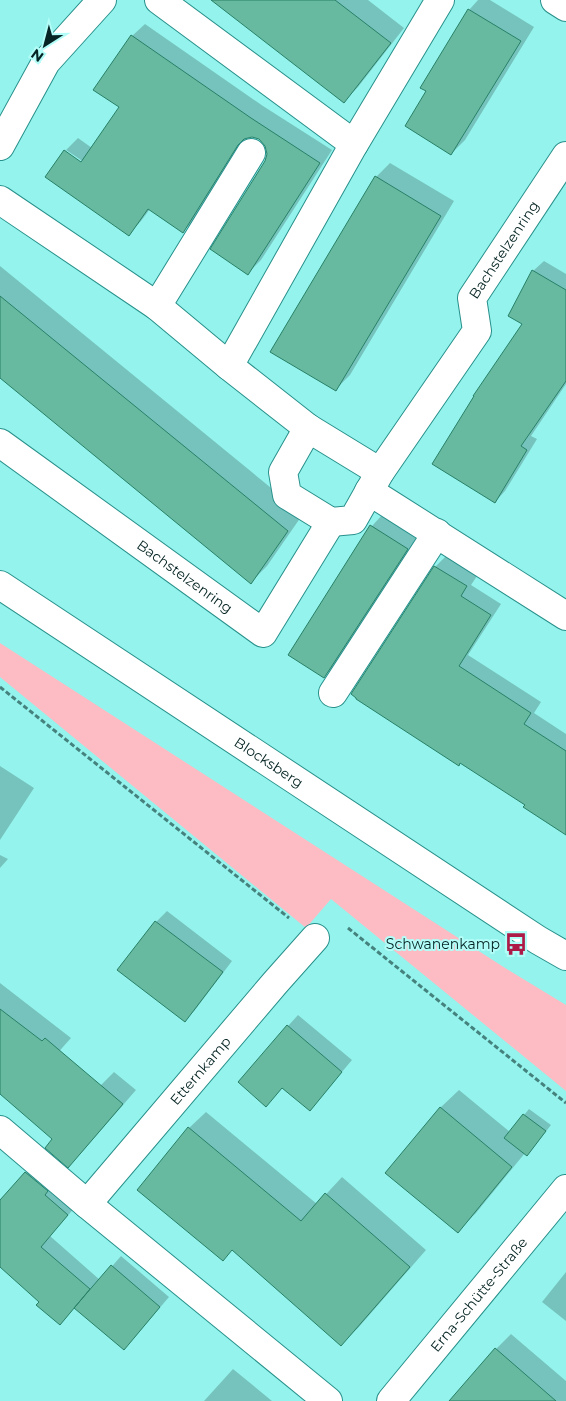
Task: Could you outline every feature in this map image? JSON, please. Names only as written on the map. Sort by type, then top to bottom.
[{"type":"street","points":[[0,146],[46,62],[102,0]]},
{"type":"street","points":[[158,0],[354,144]]},
{"type":"street","points":[[229,366],[354,144],[440,0]]},
{"type":"street","points":[[555,0],[566,7]]},
{"type":"street","points":[[157,306],[251,153]]},
{"type":"street","name":"Bachstelzenring","points":[[0,443],[263,633],[331,522],[353,520],[374,481],[477,331],[472,298],[566,156]]},
{"type":"street","points":[[0,200],[157,306],[436,533],[566,616]]},
{"type":"street","points":[[308,428],[283,472],[287,494],[331,522]]},
{"type":"street","points":[[333,693],[436,533]]},
{"type":"street","name":"Blocksberg","points":[[0,585],[538,940],[566,956]]},
{"type":"street","name":"Etternkamp","points":[[87,1204],[315,938]]},
{"type":"street","name":"Blocksberg","points":[[538,940],[566,969]]},
{"type":"street","points":[[0,1130],[87,1204],[328,1401]]},
{"type":"street","name":"Erna-Schütte-Straße","points":[[391,1401],[566,1188]]},
{"type":"path","points":[[0,687],[315,938],[332,916],[566,1103]]},
{"type":"shaded area","points":[[0,643],[502,966],[566,1005],[566,1091],[331,899],[306,928],[0,677]]},
{"type":"building","points":[[211,0],[335,0],[391,43],[344,103]]},
{"type":"building","points":[[468,9],[521,41],[451,155],[405,126],[426,91],[420,88]]},
{"type":"building","points":[[131,35],[320,163],[248,275],[210,249],[265,161],[267,154],[265,146],[259,139],[252,137],[244,139],[238,145],[183,233],[148,209],[129,236],[45,177],[64,150],[81,162],[119,107],[93,90]]},
{"type":"building","points":[[375,176],[441,216],[336,391],[270,352]]},
{"type":"building","points":[[532,270],[566,290],[566,381],[521,446],[527,450],[495,503],[432,464],[473,396],[522,324],[508,316]]},
{"type":"building","points":[[0,296],[288,531],[251,584],[0,378]]},
{"type":"building","points":[[370,525],[408,549],[324,678],[288,655]]},
{"type":"building","points":[[434,566],[467,586],[461,596],[491,615],[459,666],[531,713],[524,724],[566,751],[566,835],[523,807],[525,805],[460,763],[459,766],[351,694]]},
{"type":"building","points":[[155,921],[223,972],[185,1022],[117,970]]},
{"type":"building","points":[[0,1009],[42,1041],[45,1038],[123,1104],[68,1168],[45,1148],[52,1139],[0,1094]]},
{"type":"building","points":[[287,1025],[342,1072],[310,1111],[282,1088],[266,1107],[238,1082]]},
{"type":"building","points":[[440,1107],[512,1167],[458,1233],[385,1173]]},
{"type":"building","points":[[523,1114],[546,1131],[527,1156],[504,1138]]},
{"type":"building","points":[[188,1127],[301,1221],[325,1193],[410,1267],[341,1346],[232,1250],[223,1261],[137,1190]]},
{"type":"building","points":[[25,1172],[48,1191],[45,1195],[68,1215],[41,1247],[90,1289],[60,1325],[36,1305],[39,1302],[0,1267],[0,1200]]},
{"type":"building","points":[[111,1265],[160,1307],[124,1350],[74,1308]]},
{"type":"building","points":[[495,1348],[556,1401],[449,1401]]},
{"type":"place","name":"Schwanenkamp","points":[[516,944]]}]
